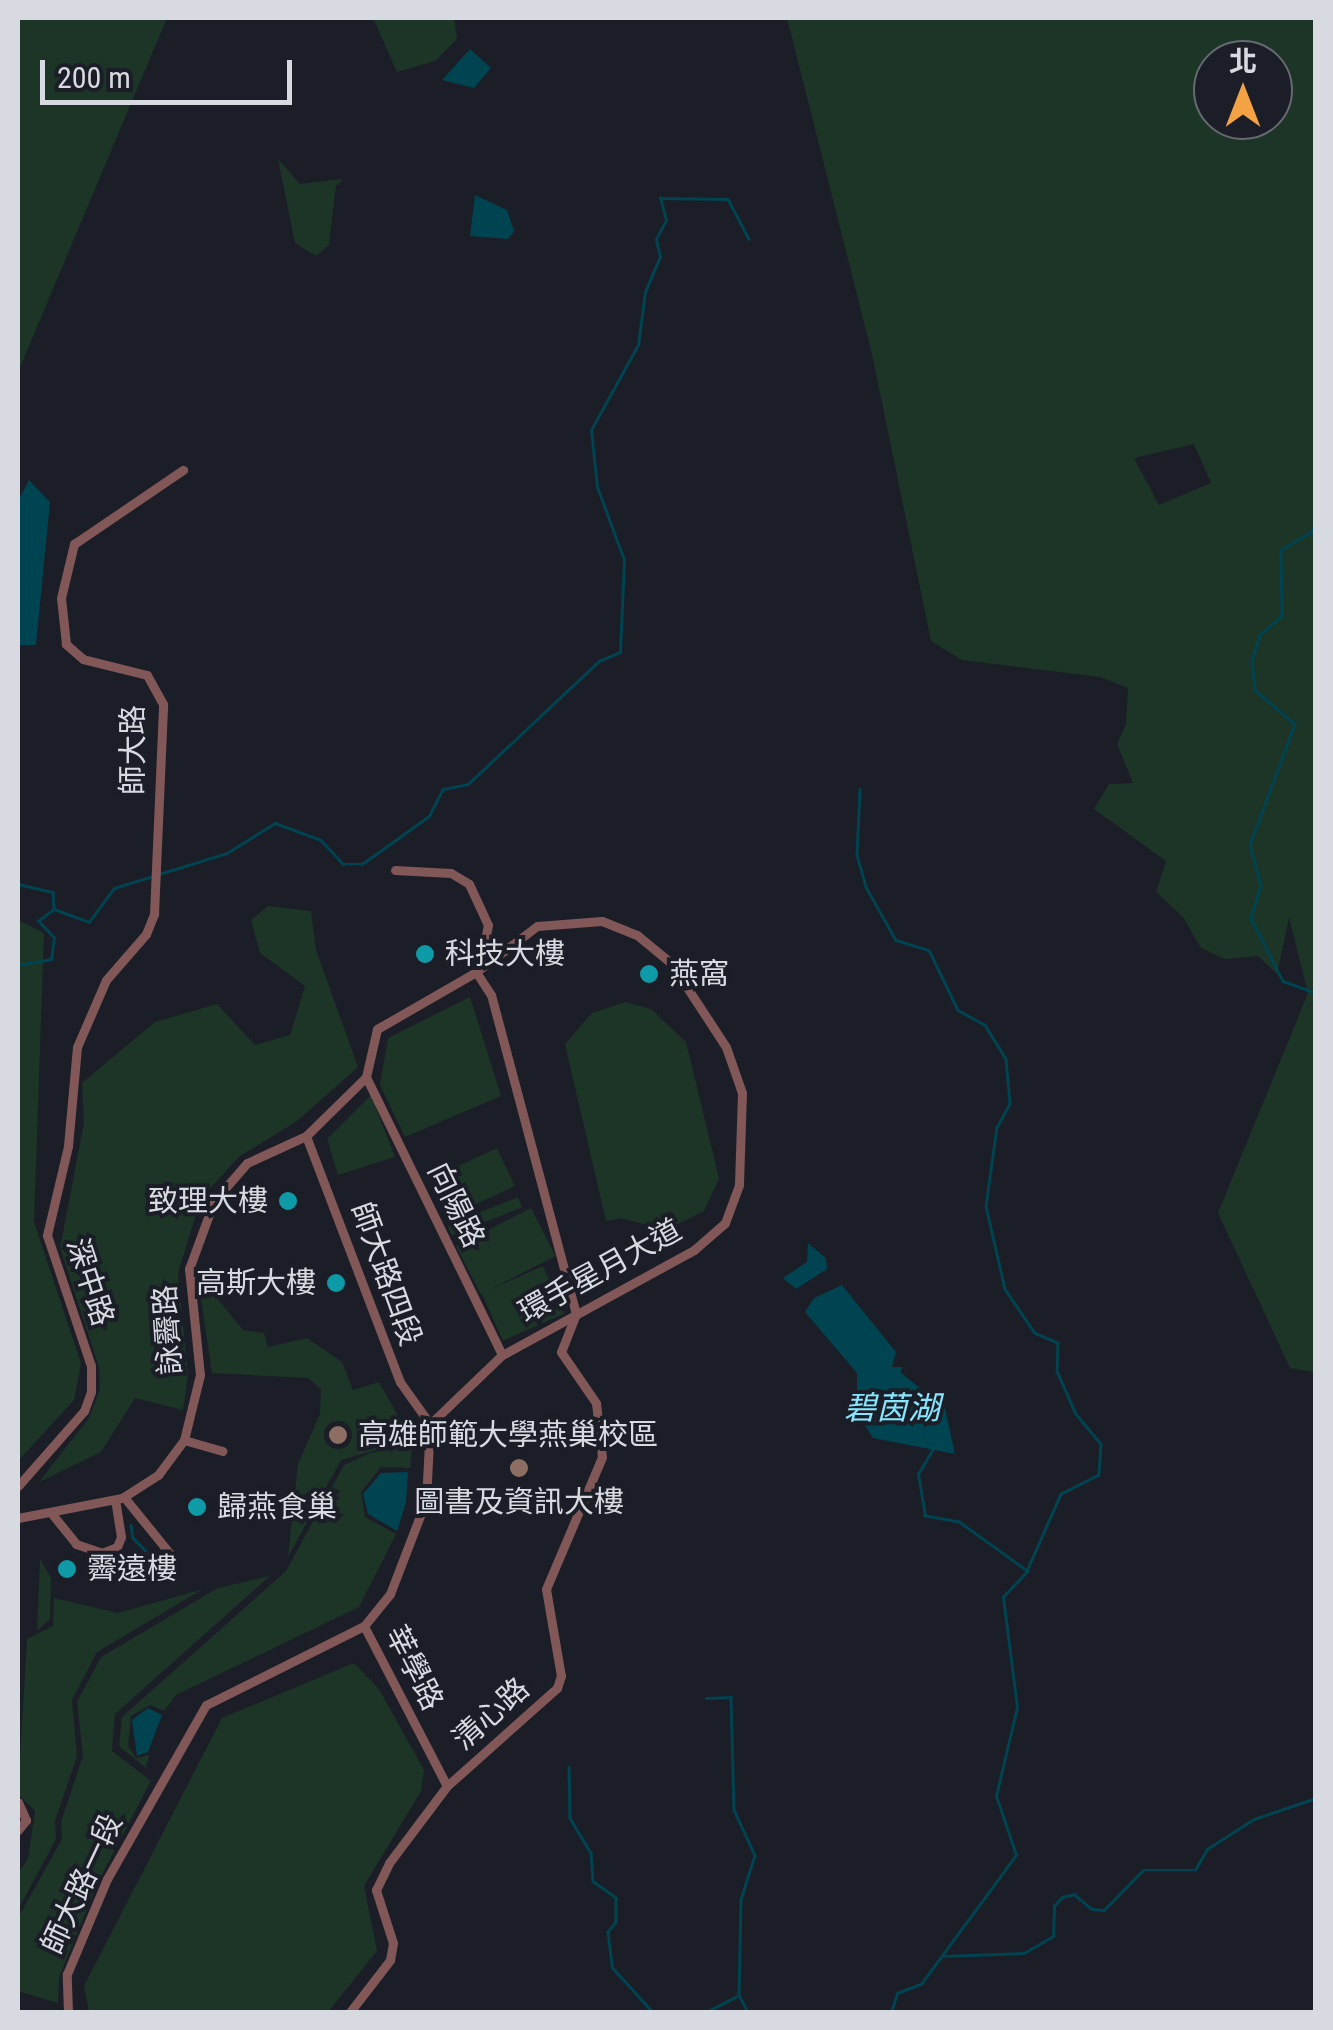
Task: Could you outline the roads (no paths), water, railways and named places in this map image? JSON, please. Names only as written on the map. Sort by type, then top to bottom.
[{"type":"street","name":"師大路","points":[[70,1068],[106,980],[146,934],[154,914],[163,704],[147,676],[83,660],[66,644],[61,598],[74,544],[183,470]]},
{"type":"street","points":[[395,870],[450,873],[469,884],[488,925],[485,959],[476,972]]},
{"type":"street","name":"環手星月大道","points":[[366,1077],[377,1029],[476,972],[537,926],[602,921],[637,935],[671,964],[726,1046],[742,1093],[739,1185],[726,1222],[694,1250],[502,1354],[430,1424]]},
{"type":"street","name":"清心路","points":[[350,2012],[390,1960],[393,1944],[376,1890],[447,1786],[532,1713],[561,1676],[546,1589],[602,1456],[596,1404],[561,1352],[576,1314],[490,995],[476,972]]},
{"type":"street","name":"深中路","points":[[18,1486],[84,1411],[91,1392],[91,1366],[48,1235],[68,1146],[70,1068]]},
{"type":"street","points":[[306,1136],[366,1077]]},
{"type":"street","name":"向陽路","points":[[366,1077],[502,1354]]},
{"type":"street","name":"師大路四段","points":[[306,1136],[400,1382],[430,1424]]},
{"type":"street","name":"詠霽路","points":[[18,1518],[120,1499],[158,1475],[184,1440],[200,1375],[189,1269],[214,1201],[247,1163],[306,1136]]},
{"type":"street","points":[[364,1626],[390,1594],[420,1519],[430,1424]]},
{"type":"street","points":[[184,1440],[222,1451]]},
{"type":"street","points":[[52,1514],[76,1544],[102,1552],[117,1547],[120,1499]]},
{"type":"street","points":[[120,1499],[171,1555]]},
{"type":"street","name":"莘學路","points":[[364,1626],[447,1786]]},
{"type":"street","name":"師大路一段","points":[[68,2012],[67,1974],[107,1880],[206,1705],[364,1626]]},
{"type":"street","points":[[18,1802],[26,1820],[18,1830]]},
{"type":"water","points":[[470,49],[491,68],[474,88],[442,80]]},
{"type":"water","points":[[475,195],[507,210],[514,231],[508,239],[470,236]]},
{"type":"water","points":[[29,480],[50,502],[36,645],[18,645],[18,501]]},
{"type":"water","points":[[808,1243],[826,1258],[827,1269],[796,1289],[783,1278],[807,1262]]},
{"type":"water","name":"碧茵湖","points":[[842,1285],[896,1352],[892,1367],[903,1367],[900,1372],[945,1408],[955,1454],[873,1438],[857,1413],[857,1373],[805,1312],[814,1298]]},
{"type":"water","points":[[408,1472],[406,1503],[397,1531],[368,1514],[363,1494],[381,1473]]},
{"type":"water","points":[[148,1708],[162,1715],[148,1752],[137,1756],[132,1720]]},
{"type":"waterway","points":[[159,874],[227,853],[275,823],[321,840],[343,864],[362,864],[429,816],[443,789],[468,784],[599,661],[620,652],[624,560],[597,487],[591,430],[638,345],[645,292],[660,257],[656,239],[666,220],[660,198],[728,199],[749,239]]},
{"type":"waterway","points":[[1316,520],[1313,531],[1281,550],[1282,616],[1260,635],[1252,662],[1255,690],[1295,724],[1250,845],[1261,885],[1251,918],[1283,981],[1316,993]]},
{"type":"waterway","points":[[860,789],[857,855],[866,887],[896,940],[929,950],[958,1010],[985,1025],[1006,1059],[1010,1104],[997,1127],[986,1206],[1005,1289],[1035,1333],[1058,1343],[1057,1371],[1076,1414],[1101,1444],[1099,1475],[1061,1494],[1027,1571]]},
{"type":"waterway","points":[[18,965],[51,959],[54,938],[38,921],[54,909],[89,922],[114,888],[151,877]]},
{"type":"waterway","points":[[18,884],[53,892],[54,909]]},
{"type":"waterway","points":[[891,2012],[897,1993],[921,1984],[1016,1855],[996,1796],[1017,1707],[1003,1597],[1027,1571],[959,1522],[925,1516],[918,1474],[933,1449]]},
{"type":"waterway","points":[[131,1525],[133,1538],[153,1558]]},
{"type":"waterway","points":[[706,1698],[731,1697],[734,1810],[755,1855],[741,1900],[739,1995]]},
{"type":"waterway","points":[[569,1767],[570,1818],[591,1853],[593,1881],[616,1898],[616,1922],[608,1932],[612,1967],[653,2012]]},
{"type":"waterway","points":[[944,1956],[1024,1953],[1053,1936],[1054,1906],[1062,1897],[1074,1894],[1092,1909],[1104,1910],[1143,1870],[1195,1870],[1207,1849],[1254,1819],[1316,1798]]},
{"type":"waterway","points":[[706,2012],[739,1995],[748,2012]]},
{"type":"place","name":"科技大樓","points":[[425,954]]},
{"type":"place","name":"燕窩","points":[[649,974]]},
{"type":"place","name":"致理大樓","points":[[288,1201]]},
{"type":"place","name":"高斯大樓","points":[[336,1283]]},
{"type":"place","name":"高雄師範大學燕巢校區","points":[[338,1435]]},
{"type":"place","name":"圖書及資訊大樓","points":[[519,1468]]},
{"type":"place","name":"歸燕食巢","points":[[197,1507]]},
{"type":"place","name":"霽遠樓","points":[[67,1569]]}]
